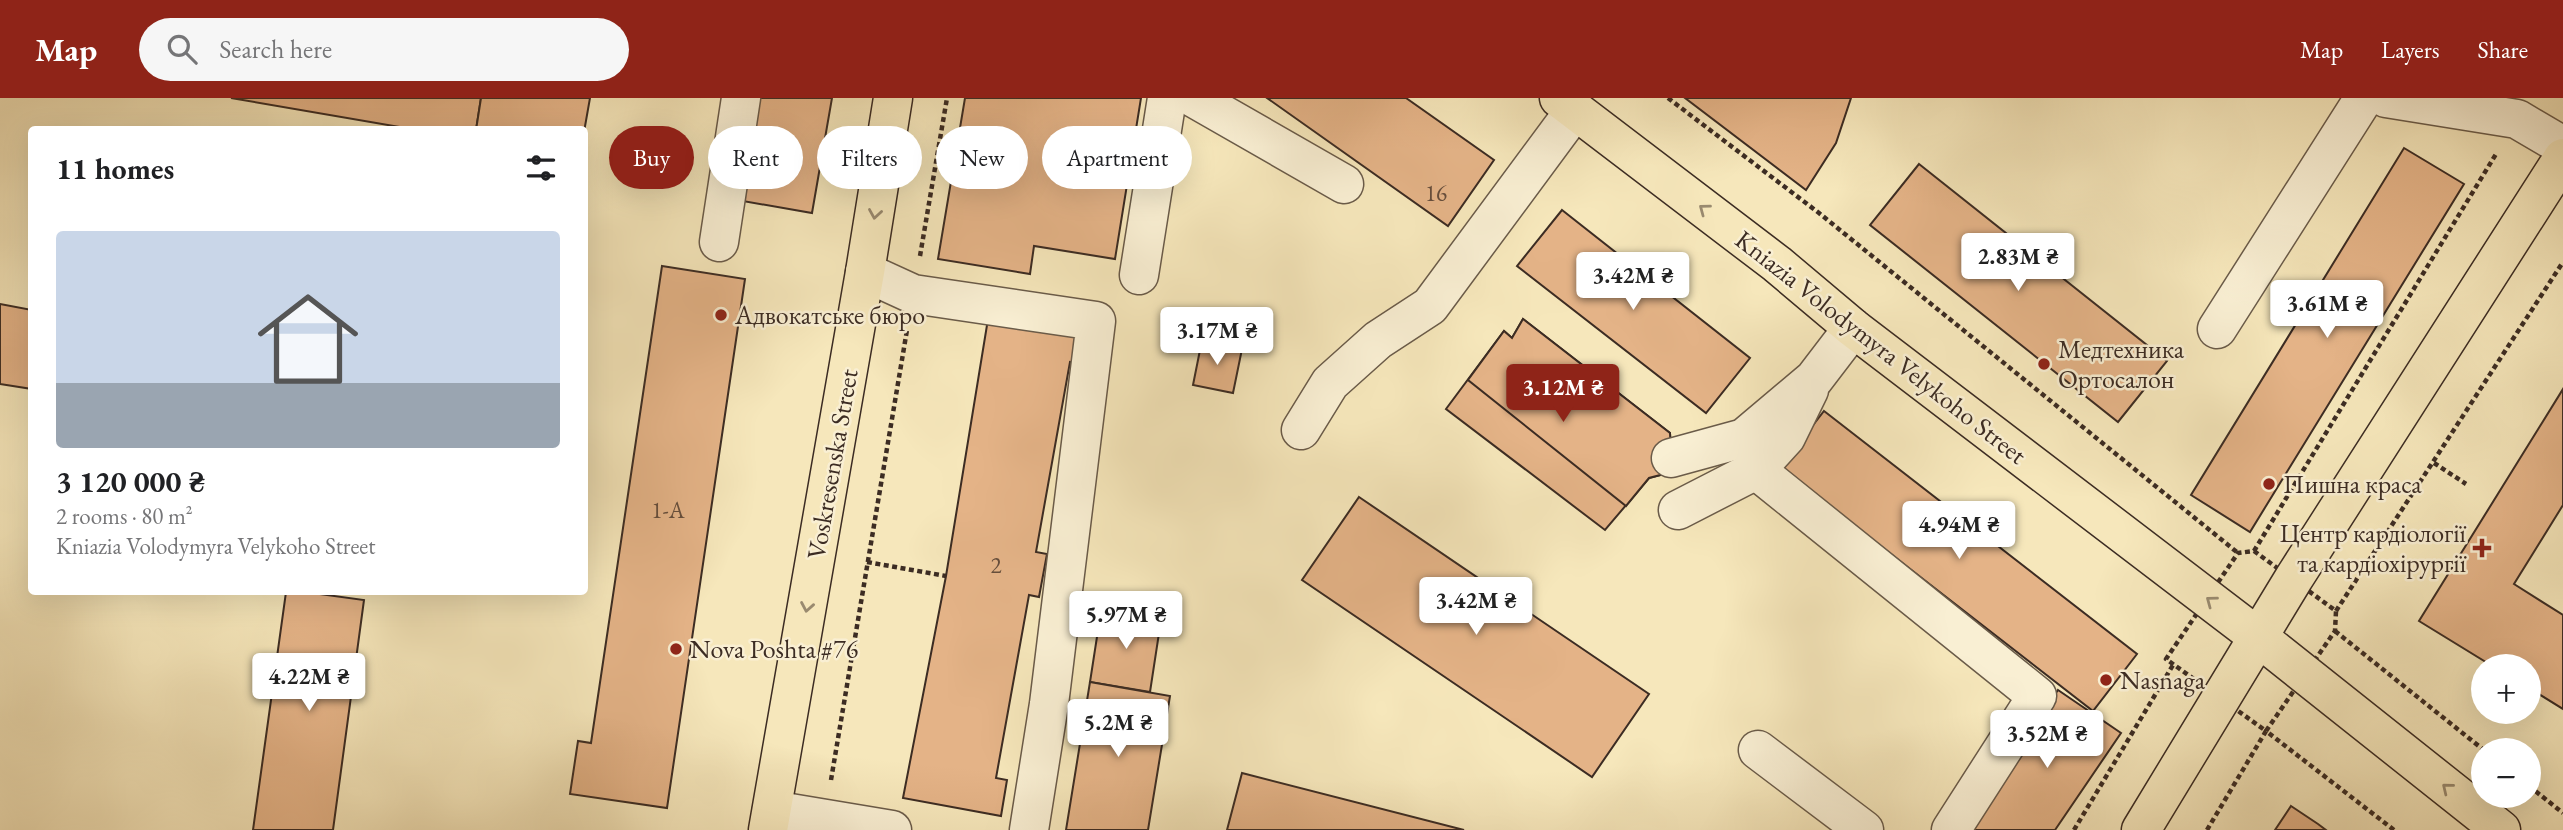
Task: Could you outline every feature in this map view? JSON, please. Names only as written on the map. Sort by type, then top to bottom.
[{"type":"main road","name":"Voskresenska Street","points":[[770,820],[893,98]]},
{"type":"main road","name":"Kniazia Volodymyra Velykoho Street","points":[[1567,104],[1777,264],[1853,328],[2258,637],[2480,824]]},
{"type":"main road","points":[[2141,830],[2258,637],[2563,158]]},
{"type":"lane","points":[[719,242],[741,98]]},
{"type":"lane","points":[[1139,275],[1167,98]]},
{"type":"lane","points":[[1194,98],[1344,184]]},
{"type":"lane","points":[[2217,329],[2364,98]]},
{"type":"lane","points":[[2386,98],[2517,119],[2563,146]]},
{"type":"lane","points":[[1301,430],[1330,383],[1378,340],[1430,306],[1567,104]]},
{"type":"lane","points":[[865,272],[913,294],[1096,321],[1049,704],[1029,830]]},
{"type":"lane","points":[[1678,510],[1756,470],[1786,438],[1814,379],[1853,328]]},
{"type":"lane","points":[[1671,458],[1744,438],[1814,379]]},
{"type":"lane","points":[[1756,470],[2037,696],[1951,830]]},
{"type":"lane","points":[[1759,750],[1864,830]]},
{"type":"lane","points":[[770,820],[825,818],[892,830]]},
{"type":"path","points":[[825,818],[947,98]]},
{"type":"path","points":[[1668,98],[1819,213],[2238,553]]},
{"type":"path","points":[[2254,551],[2517,119]]},
{"type":"path","points":[[2336,611],[2563,262]]},
{"type":"path","points":[[2434,463],[2466,485]]},
{"type":"path","points":[[867,562],[946,576]]},
{"type":"path","points":[[2335,631],[2471,740]]},
{"type":"path","points":[[2074,830],[2173,665]]},
{"type":"path","points":[[2207,830],[2266,731],[2394,830]]},
{"type":"path","points":[[2541,796],[2563,813]]},
{"type":"building","points":[[231,98],[481,98],[477,126],[394,126]]},
{"type":"building","points":[[481,98],[590,98],[585,126],[477,126]]},
{"type":"building","points":[[755,98],[832,98],[827,126],[817,126],[817,184],[812,213],[737,200],[739,189],[803,189],[803,126],[750,126]]},
{"type":"building","points":[[965,98],[1141,98],[1136,126],[1042,126],[1042,189],[1126,189],[1115,259],[1034,246],[1030,274],[938,259],[950,189],[1028,189],[1028,126],[960,126]]},
{"type":"building","points":[[1267,98],[1406,98],[1494,160],[1448,226]]},
{"type":"building","points":[[1685,98],[1851,98],[1836,143],[1806,190]]},
{"type":"building","points":[[2404,148],[2464,184],[2250,532],[2191,495]]},
{"type":"building","points":[[1919,164],[2167,361],[2118,422],[1870,225]]},
{"type":"building","points":[[1562,210],[1750,358],[1706,413],[1517,266]]},
{"type":"building","points":[[662,266],[745,279],[667,808],[570,794],[578,741],[591,743]]},
{"type":"building","points":[[0,304],[28,309],[28,388],[0,384]]},
{"type":"building","points":[[988,319],[1084,336],[1079,364],[1070,362],[1036,552],[1047,554],[1039,597],[1029,595],[996,778],[1007,780],[1001,816],[903,798],[946,576]]},
{"type":"building","points":[[1523,319],[1670,433],[1672,472],[1649,478],[1605,530],[1446,409],[1504,331],[1512,338]]},
{"type":"building","points":[[1523,319],[1670,433],[1672,472],[1649,478],[1626,506],[1468,380],[1504,331],[1512,338]]},
{"type":"building","points":[[1202,340],[1242,349],[1233,393],[1193,385]]},
{"type":"building","points":[[2563,389],[2563,505],[2514,584],[2563,615],[2563,709],[2541,695],[2541,654],[2473,654],[2419,621]]},
{"type":"building","points":[[1824,411],[2137,654],[2093,711],[1780,468]]},
{"type":"building","points":[[1359,497],[1649,694],[1592,777],[1302,580]]},
{"type":"building","points":[[286,595],[327,595],[364,600],[333,830],[253,830]]},
{"type":"building","points":[[1101,611],[1161,620],[1150,692],[1090,682]]},
{"type":"building","points":[[1090,682],[1170,696],[1148,830],[1066,830]]},
{"type":"building","points":[[2058,690],[2121,733],[2055,830],[1963,830]]},
{"type":"building","points":[[1242,773],[1464,830],[1227,830]]},
{"type":"building","points":[[2291,806],[2318,824],[2326,830],[2275,830]]},
{"type":"place","name":"Адвокатське бюро","points":[[721,315]]},
{"type":"place","name":"Медтехника Ортосалон","points":[[2044,364]]},
{"type":"place","name":"Пишна краса","points":[[2269,484]]},
{"type":"place","name":"Центр кардіології та кардіохірургії","points":[[2482,548]]},
{"type":"place","name":"Nova Poshta #76","points":[[676,649]]},
{"type":"place","name":"Nasnaga","points":[[2106,680]]}]
